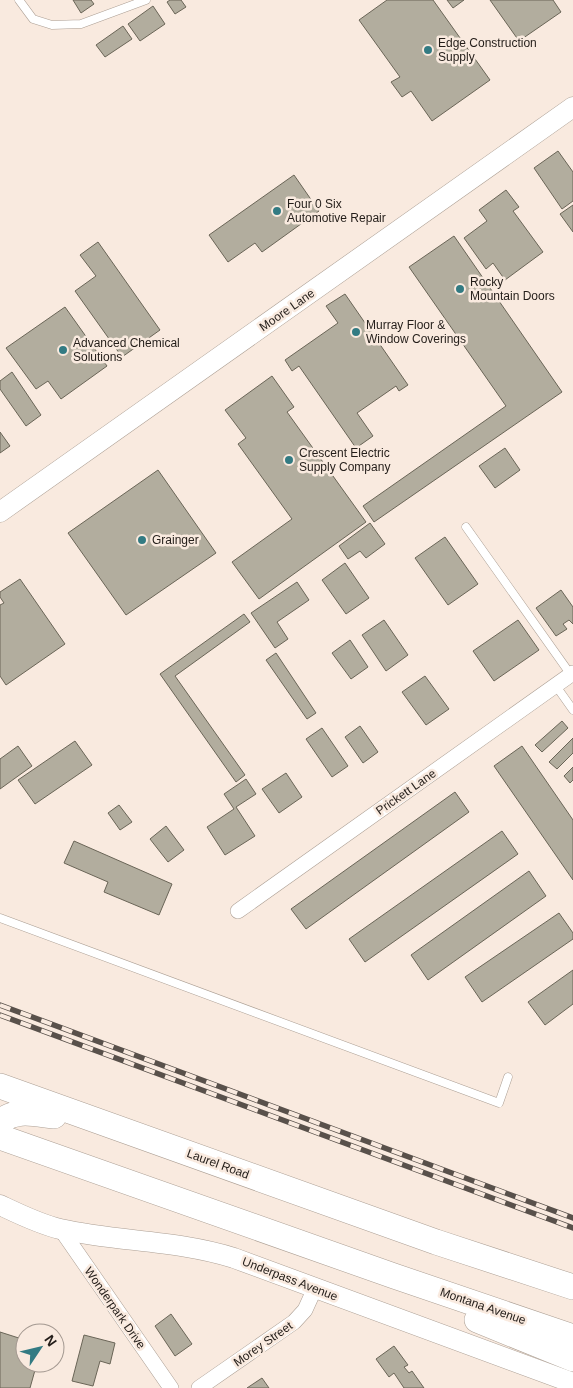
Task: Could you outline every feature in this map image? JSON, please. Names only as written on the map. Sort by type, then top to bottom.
[{"type":"main road","name":"Laurel Road","points":[[0,1086],[436,1242]]},
{"type":"main road","points":[[0,1122],[15,1113],[25,1112],[96,1121]]},
{"type":"main road","points":[[0,1137],[394,1276],[439,1304],[573,1359]]},
{"type":"main road","points":[[436,1242],[573,1287]]},
{"type":"main road","points":[[436,1242],[573,1299]]},
{"type":"main road","name":"Montana Avenue","points":[[394,1276],[573,1337]]},
{"type":"street","name":"Moore Lane","points":[[0,512],[573,108]]},
{"type":"street","name":"Prickett Lane","points":[[238,911],[572,674]]},
{"type":"street","name":"Underpass Avenue","points":[[0,1205],[27,1217],[60,1228],[200,1248],[234,1258],[573,1384]]},
{"type":"street","name":"Wonderpark Drive","points":[[60,1228],[170,1388]]},
{"type":"street","name":"Morey Street","points":[[199,1388],[294,1322],[305,1310],[315,1288]]},
{"type":"lane","points":[[19,0],[33,19],[52,25],[81,24],[146,0]]},
{"type":"lane","points":[[466,527],[572,674]]},
{"type":"lane","points":[[556,686],[573,710]]},
{"type":"lane","points":[[0,918],[499,1104],[508,1077]]},
{"type":"building","points":[[73,0],[91,0],[94,4],[81,13]]},
{"type":"building","points":[[170,0],[181,0],[186,7],[175,14],[167,2]]},
{"type":"building","points":[[387,0],[433,0],[490,80],[432,121],[411,91],[402,97],[391,82],[400,77],[359,20]]},
{"type":"building","points":[[447,0],[464,0],[453,8]]},
{"type":"building","points":[[490,0],[553,0],[561,12],[519,41]]},
{"type":"building","points":[[153,6],[165,24],[140,41],[128,24]]},
{"type":"building","points":[[123,26],[132,39],[105,57],[96,45]]},
{"type":"building","points":[[558,151],[573,172],[573,201],[562,209],[534,168]]},
{"type":"building","points":[[294,175],[319,211],[262,252],[255,243],[228,262],[209,235]]},
{"type":"building","points":[[506,190],[519,207],[513,211],[543,252],[505,280],[493,263],[486,269],[464,238],[487,221],[479,210]]},
{"type":"building","points":[[573,205],[573,232],[560,214]]},
{"type":"building","points":[[454,236],[562,392],[374,522],[363,506],[506,406],[409,267]]},
{"type":"building","points":[[98,242],[160,330],[122,357],[75,291],[96,276],[80,255]]},
{"type":"building","points":[[345,294],[408,385],[399,391],[396,386],[357,413],[373,436],[356,448],[299,366],[292,371],[285,360],[338,323],[326,306]]},
{"type":"building","points":[[65,307],[107,366],[61,399],[48,381],[36,389],[6,348]]},
{"type":"building","points":[[12,372],[41,415],[26,426],[0,389],[0,381]]},
{"type":"building","points":[[272,376],[294,407],[287,412],[366,522],[259,599],[232,562],[292,519],[238,444],[246,438],[225,410]]},
{"type":"building","points":[[0,432],[10,446],[0,453]]},
{"type":"building","points":[[505,448],[520,470],[495,488],[479,466]]},
{"type":"building","points":[[158,470],[216,553],[126,615],[68,533]]},
{"type":"building","points":[[370,523],[385,544],[366,558],[360,551],[348,559],[339,546]]},
{"type":"building","points":[[445,537],[478,584],[448,605],[415,558]]},
{"type":"building","points":[[345,563],[369,598],[346,614],[322,580]]},
{"type":"building","points":[[20,579],[65,644],[6,685],[0,676],[0,605],[4,603],[0,597],[0,592]]},
{"type":"building","points":[[297,582],[309,600],[277,622],[288,639],[275,648],[251,613]]},
{"type":"building","points":[[561,590],[573,607],[573,624],[569,620],[563,624],[567,629],[556,636],[536,608]]},
{"type":"building","points":[[244,614],[250,622],[175,676],[245,775],[236,782],[160,674]]},
{"type":"building","points":[[384,620],[408,655],[386,671],[362,635]]},
{"type":"building","points":[[518,620],[539,650],[494,681],[473,651]]},
{"type":"building","points":[[350,640],[368,667],[351,679],[332,653]]},
{"type":"building","points":[[276,653],[316,713],[307,719],[266,660]]},
{"type":"building","points":[[425,676],[449,709],[426,725],[402,692]]},
{"type":"building","points":[[562,721],[568,728],[542,752],[535,745]]},
{"type":"building","points":[[360,726],[378,752],[363,763],[345,737]]},
{"type":"building","points":[[322,728],[348,766],[332,777],[306,739]]},
{"type":"building","points":[[573,738],[573,753],[557,769],[549,762]]},
{"type":"building","points":[[75,741],[92,765],[35,804],[18,780]]},
{"type":"building","points":[[18,746],[32,766],[0,789],[0,759]]},
{"type":"building","points":[[522,746],[573,820],[573,880],[494,766]]},
{"type":"building","points":[[573,767],[573,780],[570,783],[564,776]]},
{"type":"building","points":[[286,773],[302,797],[279,813],[262,789]]},
{"type":"building","points":[[246,779],[256,794],[236,807],[255,836],[225,855],[207,827],[234,809],[224,794]]},
{"type":"building","points":[[455,792],[469,812],[306,929],[291,909]]},
{"type":"building","points":[[119,805],[132,822],[120,830],[108,813]]},
{"type":"building","points":[[166,826],[184,850],[168,862],[150,839]]},
{"type":"building","points":[[502,831],[518,854],[365,962],[349,939]]},
{"type":"building","points":[[74,841],[172,884],[159,915],[104,892],[108,882],[64,863]]},
{"type":"building","points":[[529,871],[546,896],[428,980],[411,955]]},
{"type":"building","points":[[559,913],[573,933],[573,939],[482,1002],[465,977]]},
{"type":"building","points":[[573,970],[573,1004],[545,1025],[528,1002]]},
{"type":"building","points":[[171,1314],[192,1344],[175,1356],[155,1326]]},
{"type":"building","points":[[0,1332],[15,1337],[15,1373],[34,1373],[30,1388],[0,1388]]},
{"type":"building","points":[[84,1335],[115,1343],[110,1364],[100,1361],[93,1386],[72,1381]]},
{"type":"building","points":[[394,1346],[408,1365],[404,1367],[409,1373],[412,1371],[424,1388],[404,1388],[394,1373],[389,1377],[376,1359]]},
{"type":"building","points":[[262,1378],[269,1388],[247,1388]]},
{"type":"railway","points":[[0,1005],[573,1218]]},
{"type":"railway","points":[[0,1015],[573,1228]]},
{"type":"place","name":"Edge Construction Supply","points":[[428,50]]},
{"type":"place","name":"Four 0 Six Automotive Repair","points":[[277,211]]},
{"type":"place","name":"Rocky Mountain Doors","points":[[460,289]]},
{"type":"place","name":"Murray Floor & Window Coverings","points":[[356,332]]},
{"type":"place","name":"Advanced Chemical Solutions","points":[[63,350]]},
{"type":"place","name":"Crescent Electric Supply Company","points":[[289,460]]},
{"type":"place","name":"Grainger","points":[[142,540]]}]
